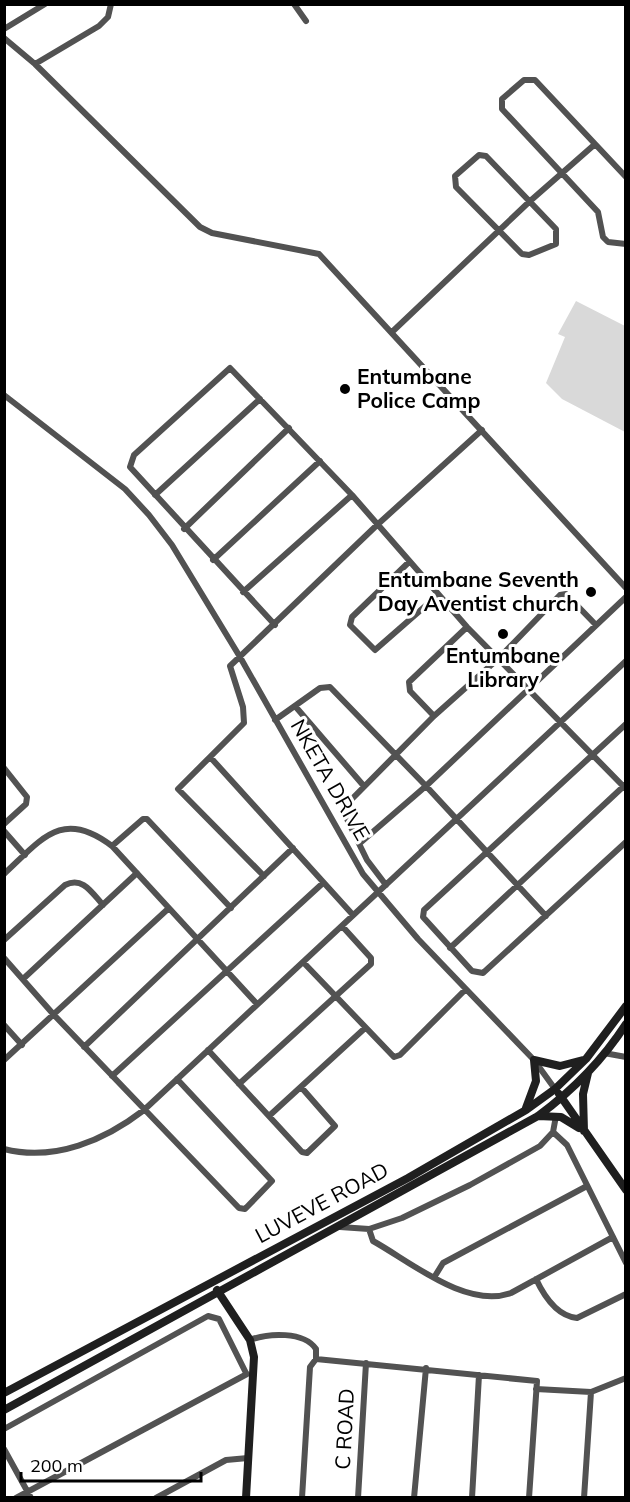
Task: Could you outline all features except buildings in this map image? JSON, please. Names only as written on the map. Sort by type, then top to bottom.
[{"type":"street","points":[[4,29],[45,4]]},
{"type":"street","points":[[35,64],[99,26],[108,17],[111,4]]},
{"type":"street","points":[[294,4],[306,21]]},
{"type":"street","points":[[4,38],[35,64],[200,227],[212,233],[319,254],[626,588]]},
{"type":"street","points":[[626,177],[535,80],[524,80],[502,99],[502,109],[561,175],[598,212],[603,237],[608,242],[626,244]]},
{"type":"street","points":[[392,332],[529,202],[594,145]]},
{"type":"street","points":[[479,155],[486,156],[529,202],[556,229],[556,244],[526,256],[498,232],[456,187],[455,176],[479,155]]},
{"type":"street","points":[[275,625],[130,467],[131,458],[150,438],[230,368],[352,495],[467,627],[625,787],[450,948]]},
{"type":"street","name":"NKETA DRIVE","points":[[4,395],[125,489],[172,544],[377,893],[534,1060],[626,1190]]},
{"type":"street","points":[[154,495],[260,399]]},
{"type":"street","points":[[184,528],[289,428]]},
{"type":"street","points":[[264,876],[179,790],[179,786],[211,758],[244,723],[243,707],[229,668],[377,525],[482,430]]},
{"type":"street","points":[[213,560],[320,461]]},
{"type":"street","points":[[243,592],[352,495]]},
{"type":"street","points":[[408,562],[352,616],[350,625],[375,650],[438,595]]},
{"type":"street","points":[[386,885],[367,860],[343,810],[363,785],[434,716],[499,658],[562,594],[566,594],[596,625]]},
{"type":"street","points":[[360,843],[426,786],[626,597]]},
{"type":"street","points":[[434,716],[410,691],[409,682],[467,627]]},
{"type":"street","points":[[4,1149],[22,1152],[62,1151],[103,1136],[144,1110],[626,661]]},
{"type":"street","points":[[275,720],[320,688],[330,687],[396,754],[546,916]]},
{"type":"street","points":[[295,706],[363,785]]},
{"type":"street","points":[[626,724],[422,914],[475,974],[483,973],[626,842]]},
{"type":"street","points":[[211,758],[353,915]]},
{"type":"street","points":[[4,768],[27,797],[26,804],[4,824]]},
{"type":"street","points":[[112,846],[143,819],[147,819],[231,908]]},
{"type":"street","points":[[4,874],[44,838],[72,828],[94,832],[112,846],[256,1004]]},
{"type":"street","points":[[4,831],[25,855]]},
{"type":"street","points":[[84,1047],[293,848]]},
{"type":"street","points":[[23,980],[137,873]]},
{"type":"street","points":[[4,940],[65,885],[74,881],[80,882],[103,905]]},
{"type":"street","points":[[112,1076],[323,883]]},
{"type":"street","points":[[4,1060],[169,908]]},
{"type":"street","points":[[239,1084],[372,962],[342,926]]},
{"type":"street","points":[[4,958],[54,1015],[144,1110],[239,1208],[245,1209],[272,1181],[177,1079]]},
{"type":"street","points":[[303,962],[364,1029],[391,1055],[396,1056],[466,989]]},
{"type":"street","name":"LUVEVE ROAD","points":[[4,1393],[408,1178],[525,1110],[555,1089],[586,1059],[626,1006]]},
{"type":"street","name":"LUVEVE ROAD","points":[[4,1410],[340,1227],[537,1116],[562,1098],[589,1072],[626,1024]]},
{"type":"street","points":[[4,1025],[22,1045]]},
{"type":"street","points":[[269,1116],[364,1029]]},
{"type":"street","points":[[208,1050],[302,1152],[309,1152],[335,1126],[301,1087]]},
{"type":"street","points":[[604,1053],[626,1057]]},
{"type":"street","points":[[525,1110],[536,1081],[534,1060],[566,1066],[586,1059]]},
{"type":"street","points":[[584,1132],[582,1102],[589,1072]]},
{"type":"street","points":[[537,1116],[556,1116],[567,1120],[584,1132]]},
{"type":"street","points":[[340,1227],[369,1229],[402,1218],[470,1185],[546,1143],[553,1132],[556,1116]]},
{"type":"street","points":[[553,1132],[564,1140],[626,1263]]},
{"type":"street","points":[[435,1276],[443,1263],[587,1186]]},
{"type":"street","points":[[369,1229],[373,1241],[465,1293],[496,1297],[511,1293],[613,1237]]},
{"type":"street","points":[[536,1279],[553,1306],[577,1318],[626,1294]]},
{"type":"street","points":[[213,1282],[250,1340],[254,1357],[250,1374],[246,1497]]},
{"type":"street","points":[[4,1429],[208,1316],[219,1319],[250,1374]]},
{"type":"street","points":[[250,1340],[269,1334],[308,1340],[316,1349],[316,1359],[310,1367],[302,1497]]},
{"type":"street","points":[[316,1359],[426,1368],[537,1381],[529,1497]]},
{"type":"street","name":"C ROAD","points":[[358,1497],[366,1363]]},
{"type":"street","points":[[414,1497],[426,1368]]},
{"type":"street","points":[[16,1497],[29,1494],[250,1374]]},
{"type":"street","points":[[472,1497],[479,1375]]},
{"type":"street","points":[[536,1389],[591,1392],[625,1379]]},
{"type":"street","points":[[584,1497],[591,1392]]},
{"type":"street","points":[[4,1449],[29,1494]]},
{"type":"street","points":[[156,1497],[226,1460],[248,1458]]},
{"type":"shaded area","points":[[576,301],[625,326],[625,432],[562,399],[546,383],[565,337],[558,334]]},
{"type":"place","name":"Entumbane Police Camp","points":[[345,389]]},
{"type":"place","name":"Entumbane Seventh Day Aventist church","points":[[591,592]]},
{"type":"place","name":"Entumbane Library","points":[[503,634]]}]
